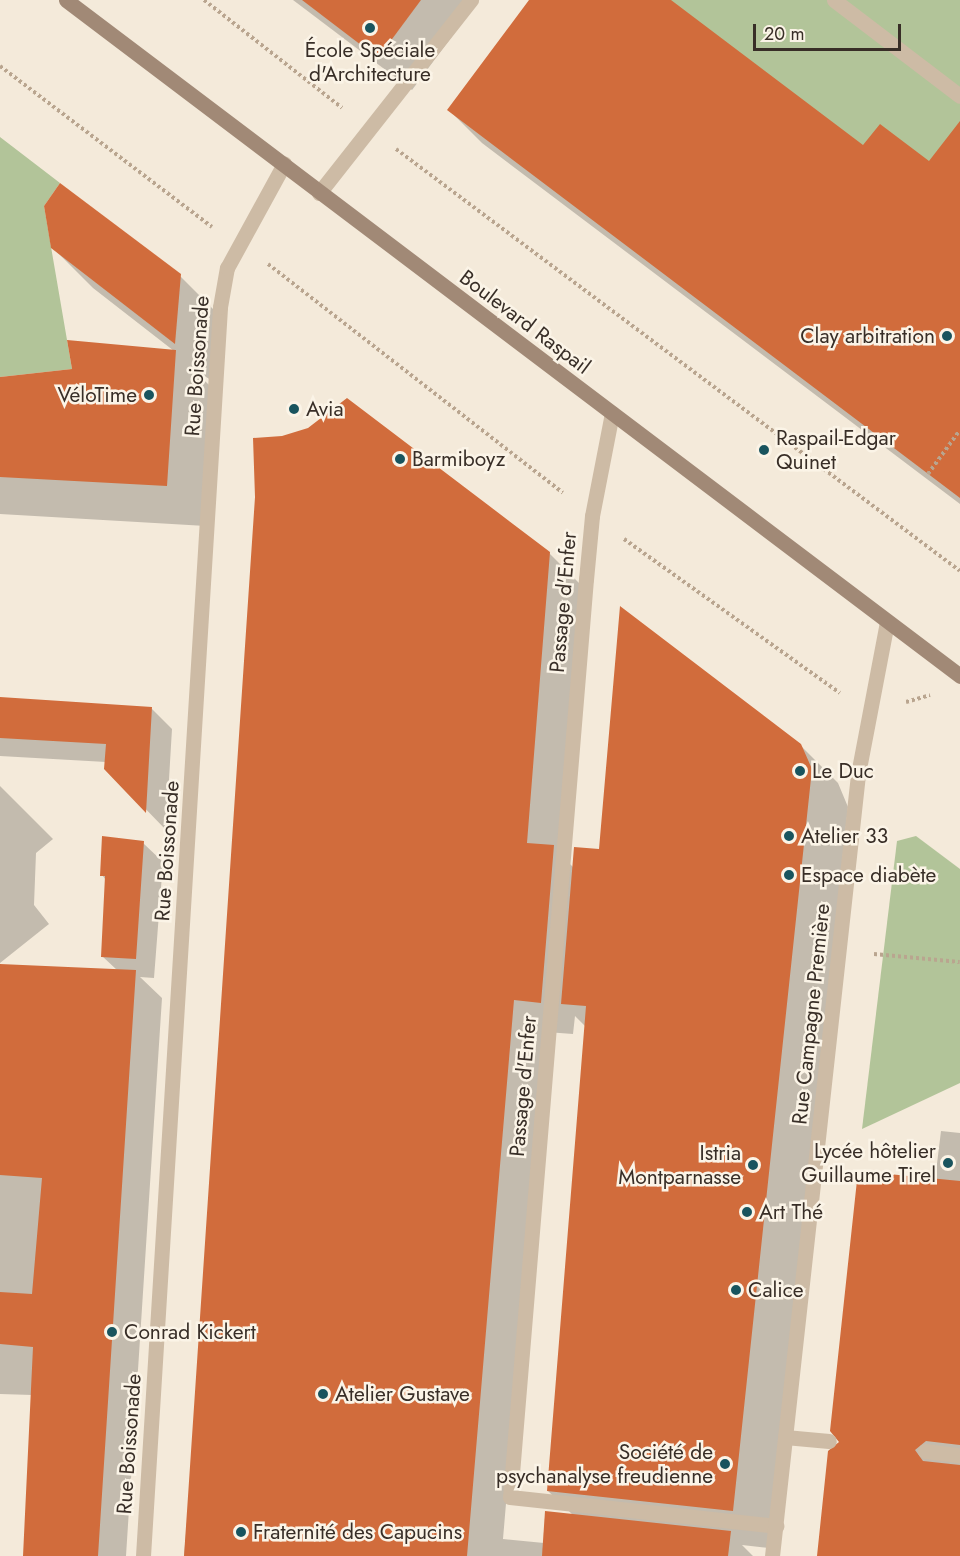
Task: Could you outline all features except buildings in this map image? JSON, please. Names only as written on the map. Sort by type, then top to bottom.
[{"type":"main road","name":"Boulevard Raspail","points":[[66,0],[960,676]]},
{"type":"street","points":[[319,193],[471,0]]},
{"type":"street","points":[[834,0],[960,96]]},
{"type":"street","name":"Rue Boissonade","points":[[143,1556],[220,307],[227,268],[284,164]]},
{"type":"street","name":"Passage d'Enfer","points":[[612,413],[587,568],[510,1497],[776,1526]]},
{"type":"street","name":"Rue Campagne Première","points":[[772,1556],[858,774],[887,622]]},
{"type":"street","points":[[785,1437],[829,1441]]},
{"type":"street","points":[[926,1451],[960,1455]]},
{"type":"path","points":[[204,0],[369,129],[960,571]]},
{"type":"path","points":[[0,66],[215,228]]},
{"type":"path","points":[[928,474],[960,430]]},
{"type":"path","points":[[874,954],[960,962]]},
{"type":"green space","points":[[668,0],[960,0],[960,220]]},
{"type":"green space","points":[[0,137],[60,183],[44,206],[72,369],[0,377]]},
{"type":"green space","points":[[916,836],[960,869],[960,1083],[862,1129],[897,841]]},
{"type":"place","name":"École Spéciale d'Architecture","points":[[370,28]]},
{"type":"place","name":"Clay arbitration","points":[[947,336]]},
{"type":"place","name":"VéloTime","points":[[149,395]]},
{"type":"place","name":"Avia","points":[[294,409]]},
{"type":"place","name":"Raspail-Edgar Quinet","points":[[764,450]]},
{"type":"place","name":"Barmiboyz","points":[[400,459]]},
{"type":"place","name":"Le Duc","points":[[800,771]]},
{"type":"place","name":"Atelier 33","points":[[789,836]]},
{"type":"place","name":"Espace diabète","points":[[789,875]]},
{"type":"place","name":"Lycée hôtelier Guillaume Tirel","points":[[948,1163]]},
{"type":"place","name":"Istria Montparnasse","points":[[753,1165]]},
{"type":"place","name":"Art Thé","points":[[747,1212]]},
{"type":"place","name":"Calice","points":[[736,1290]]},
{"type":"place","name":"Conrad Kickert","points":[[112,1332]]},
{"type":"place","name":"Atelier Gustave","points":[[323,1394]]},
{"type":"place","name":"Société de psychanalyse freudienne","points":[[725,1464]]},
{"type":"place","name":"Fraternité des Capucins","points":[[241,1532]]}]
